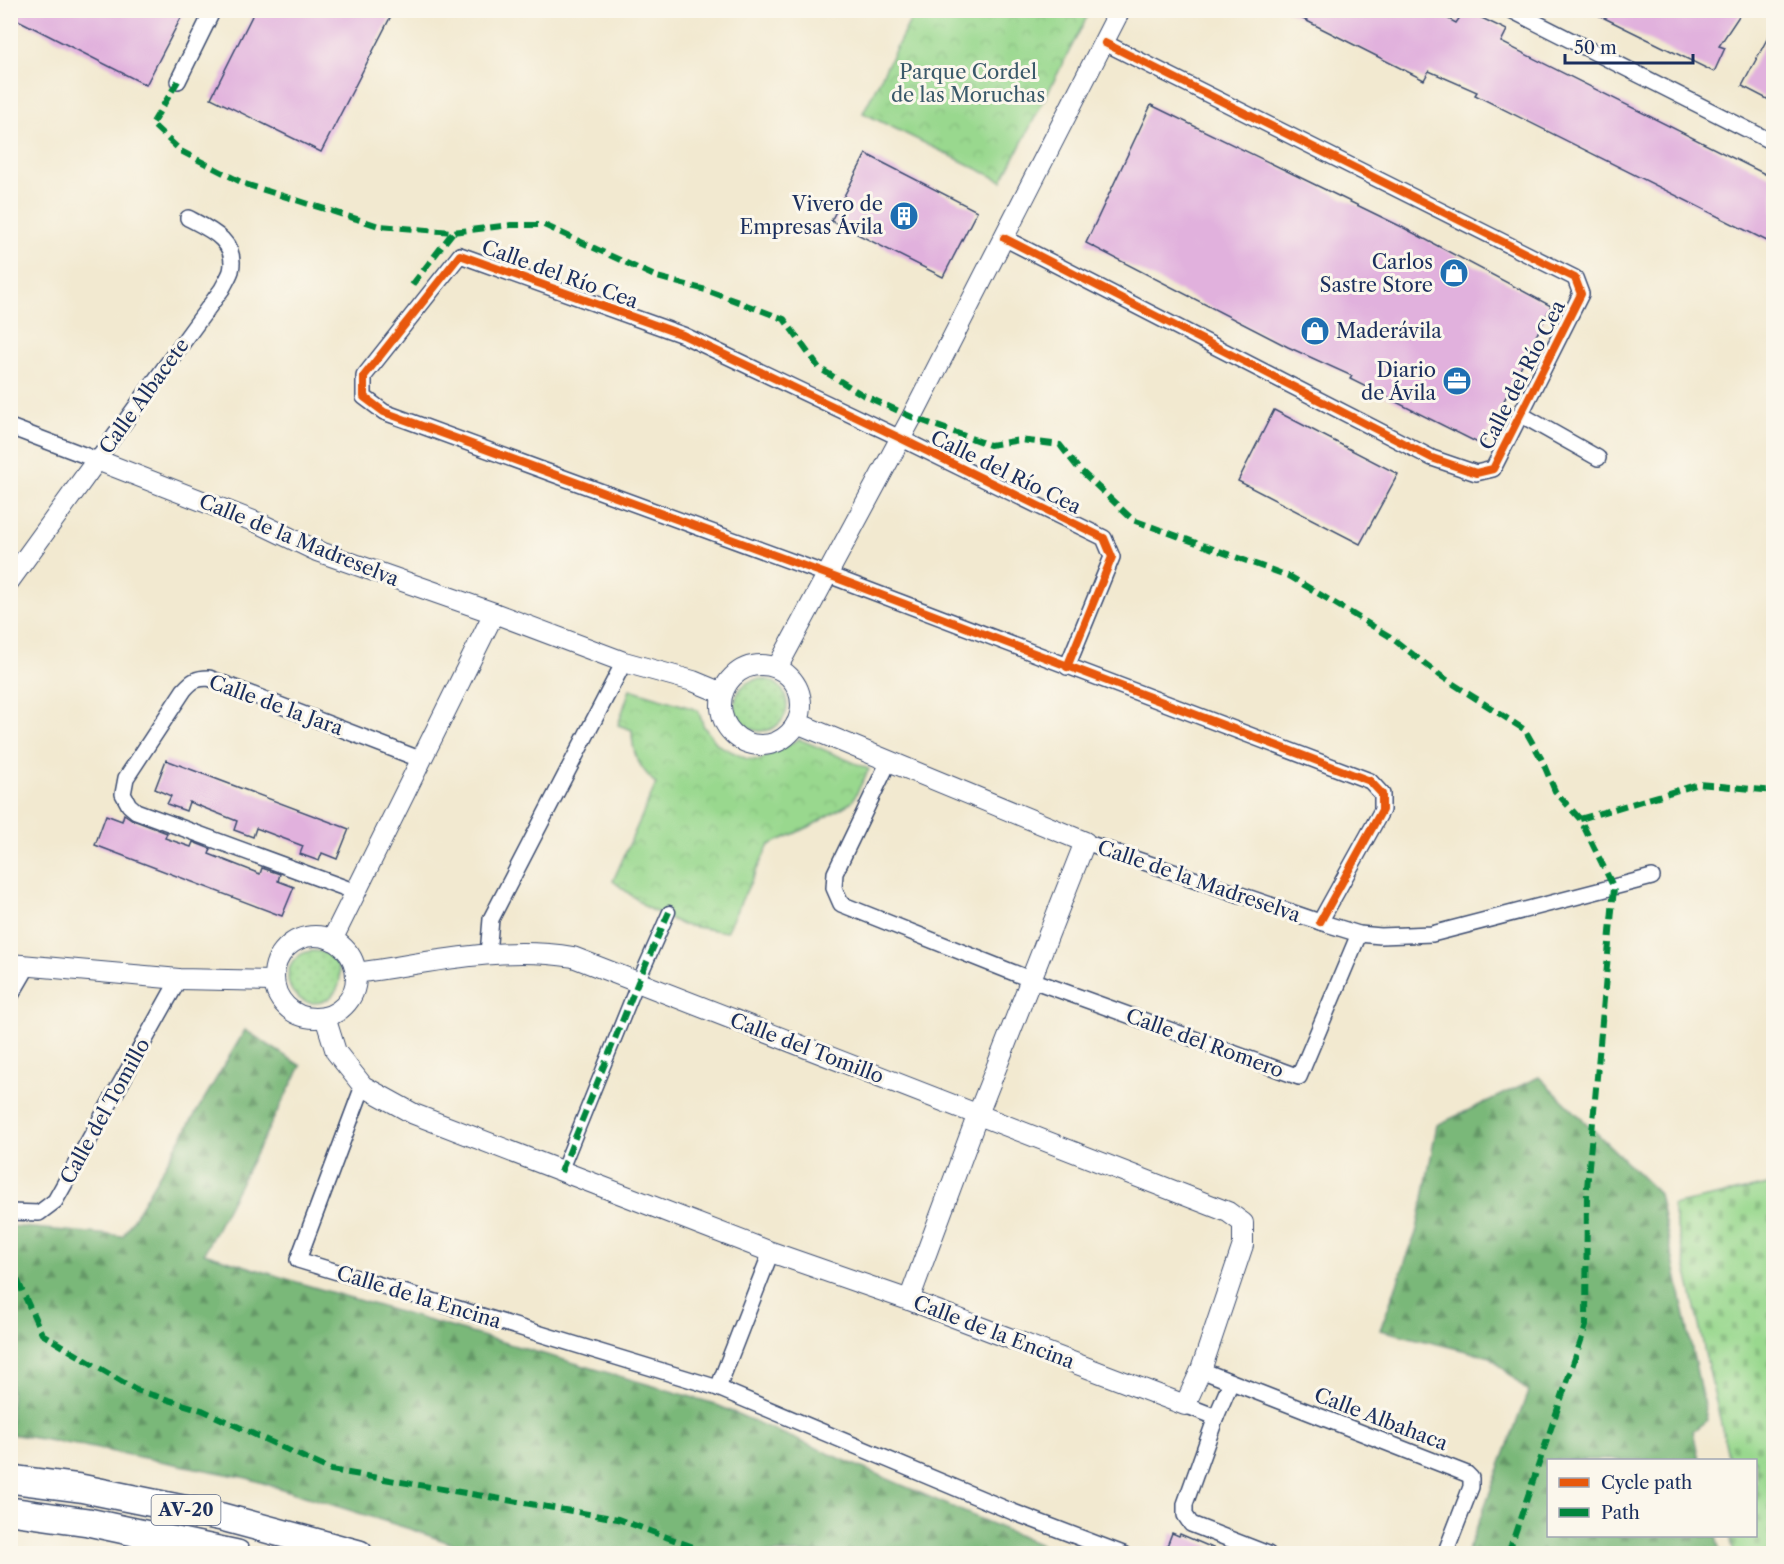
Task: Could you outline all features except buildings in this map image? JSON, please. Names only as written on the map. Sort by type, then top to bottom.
[{"type":"highway","name":"AV-20","points":[[10,1479],[80,1488],[222,1517],[359,1554]]},
{"type":"highway","name":"AV-20","points":[[10,1511],[88,1522],[237,1554]]},
{"type":"street","points":[[178,81],[213,10]]},
{"type":"street","name":"Calle del Río Cea","points":[[777,668],[900,438],[1120,10]]},
{"type":"street","points":[[1511,10],[1773,143]]},
{"type":"street","name":"Calle del Río Cea","points":[[1004,238],[1432,458],[1476,473],[1493,469],[1581,294],[1575,278],[1104,43]]},
{"type":"street","name":"Calle Albacete","points":[[10,580],[222,289],[231,270],[230,254],[222,236],[188,218]]},
{"type":"street","name":"Calle del Río Cea","points":[[1067,667],[1112,557],[1104,538],[683,335],[460,255],[364,376],[364,397],[384,412],[826,574],[1067,667],[1370,781],[1382,794],[1382,810],[1320,922]]},
{"type":"street","name":"Calle del Río Cea","points":[[1520,414],[1598,458]]},
{"type":"street","name":"Calle de la Madreselva","points":[[10,426],[261,524],[317,551],[494,613],[624,662],[693,681],[723,693]]},
{"type":"street","points":[[332,940],[494,613]]},
{"type":"street","points":[[488,954],[491,919],[624,662]]},
{"type":"street","points":[[764,665],[777,668],[788,675],[796,686],[801,711],[797,723],[783,738],[774,743],[752,744],[741,740],[730,732],[723,720],[721,706],[723,693],[734,676],[751,666],[764,665]]},
{"type":"street","name":"Calle de la Jara","points":[[356,892],[136,812],[123,794],[126,778],[184,690],[193,680],[199,678],[209,678],[422,760]]},
{"type":"street","name":"Calle de la Madreselva","points":[[797,723],[1085,842],[1359,934],[1381,936],[1432,934],[1652,877]]},
{"type":"street","name":"Calle del Romero","points":[[889,761],[835,873],[834,888],[841,904],[1032,980],[1299,1077],[1359,934]]},
{"type":"street","points":[[909,1300],[978,1114],[1085,842]]},
{"type":"street","points":[[561,1172],[669,912]]},
{"type":"street","points":[[309,937],[332,940],[344,948],[352,960],[356,973],[355,985],[345,1005],[325,1017],[302,1016],[291,1011],[282,1003],[274,981],[277,963],[287,947],[297,940],[309,937]]},
{"type":"street","name":"Calle del Tomillo","points":[[356,973],[488,954],[547,953],[573,957],[1228,1212],[1243,1223],[1243,1245],[1201,1370]]},
{"type":"street","points":[[10,997],[19,965],[179,979],[274,981]]},
{"type":"street","name":"Calle del Tomillo","points":[[10,1212],[39,1213],[55,1201],[179,979]]},
{"type":"street","name":"Calle de la Encina","points":[[325,1017],[336,1052],[363,1086],[414,1114],[771,1252],[909,1300],[1216,1417]]},
{"type":"street","name":"Calle de la Encina","points":[[363,1086],[298,1260],[718,1388],[1013,1512],[1124,1554]]},
{"type":"street","points":[[718,1388],[771,1252]]},
{"type":"street","points":[[1185,1405],[1201,1370]]},
{"type":"street","name":"Calle Albahaca","points":[[1201,1370],[1467,1474],[1471,1478],[1471,1487],[1445,1554]]},
{"type":"street","points":[[1231,1382],[1185,1504],[1185,1515],[1191,1524],[1268,1554]]},
{"type":"green space","name":"Parque Cordel de las Moruchas","points":[[915,11],[1090,11],[1002,181],[863,113]]},
{"type":"green space","points":[[756,679],[766,679],[780,686],[787,705],[780,724],[766,731],[756,731],[746,727],[739,720],[735,710],[735,700],[739,690],[746,683]]},
{"type":"green space","points":[[630,689],[698,710],[704,727],[718,745],[747,759],[760,760],[799,739],[869,769],[852,802],[809,827],[769,845],[726,932],[683,925],[649,909],[613,881],[656,784],[645,772],[635,754],[632,730],[618,725]]},
{"type":"green space","points":[[309,951],[319,951],[333,958],[340,977],[333,996],[319,1003],[309,1003],[299,999],[292,992],[288,982],[288,972],[292,962],[299,955]]},
{"type":"green space","points":[[245,1030],[301,1066],[204,1253],[712,1403],[1059,1553],[478,1553],[413,1530],[247,1478],[11,1434],[11,1226],[123,1236]]},
{"type":"green space","points":[[1539,1077],[1659,1194],[1707,1420],[1693,1431],[1699,1459],[1547,1459],[1547,1537],[1716,1537],[1720,1553],[1467,1553],[1528,1392],[1491,1357],[1380,1330],[1417,1230],[1437,1125]]},
{"type":"green space","points":[[1773,1184],[1773,1553],[1734,1553],[1730,1537],[1757,1537],[1757,1459],[1729,1459],[1672,1205]]},
{"type":"marked path","points":[[178,81],[152,124],[181,151],[245,184],[379,226],[453,232],[511,225],[544,225],[657,277],[706,290],[784,319],[819,368],[863,395],[912,417],[990,445],[1020,440],[1060,445],[1078,468],[1133,520],[1291,577],[1389,636],[1441,676],[1525,730],[1541,758],[1555,791],[1580,819],[1614,888],[1587,1188],[1586,1326],[1508,1554]]},
{"type":"marked path","points":[[412,285],[453,232]]},
{"type":"marked path","points":[[1580,819],[1699,784],[1774,791]]},
{"type":"marked path","points":[[561,1172],[669,912]]},
{"type":"marked path","points":[[10,1264],[42,1334],[136,1390],[202,1410],[331,1470],[618,1519],[712,1554]]},
{"type":"cycle path","points":[[1004,238],[1432,458],[1476,473],[1493,469],[1581,294],[1575,278],[1105,43]]},
{"type":"cycle path","points":[[1067,667],[1112,557],[1104,538],[683,335],[460,255],[364,376],[364,397],[384,412],[826,574],[1370,781],[1382,794],[1382,810],[1320,922]]},
{"type":"place","name":"Vivero de Empresas Ávila","points":[[904,216]]},
{"type":"place","name":"Carlos Sastre Store","points":[[1454,273]]},
{"type":"place","name":"Maderávila","points":[[1315,331]]},
{"type":"place","name":"Diario de Ávila","points":[[1457,381]]}]
